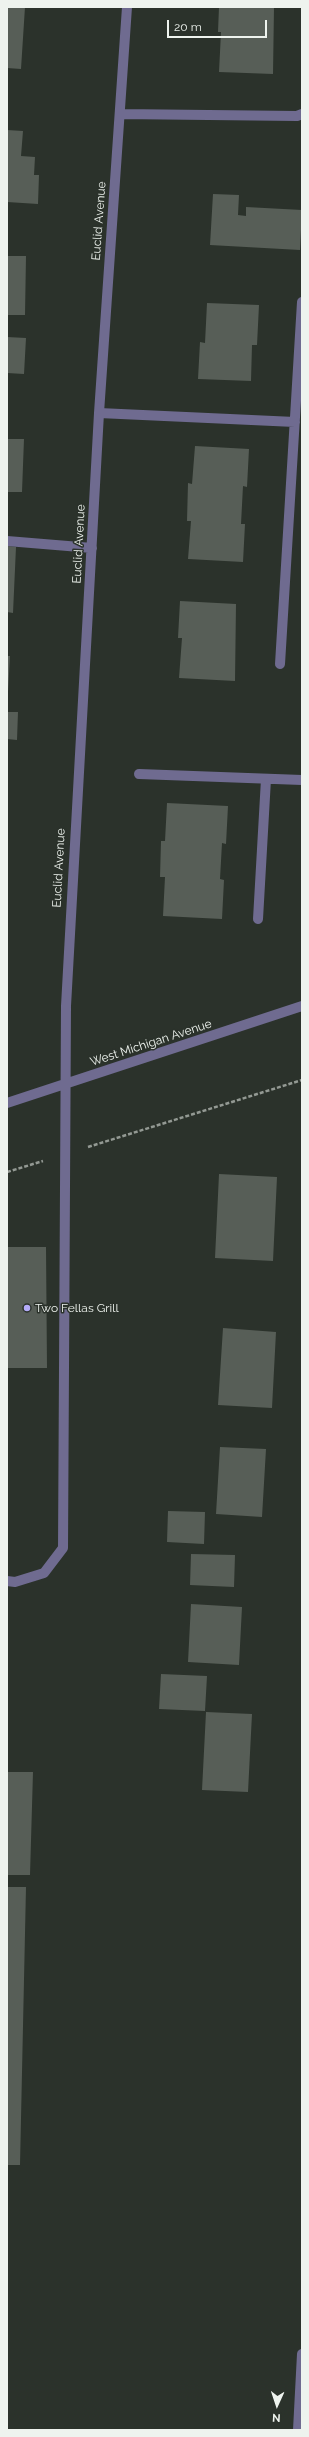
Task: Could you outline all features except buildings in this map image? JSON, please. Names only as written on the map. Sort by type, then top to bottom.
[{"type":"street","name":"Euclid Avenue","points":[[7,1581],[15,1582],[44,1573],[63,1548],[67,1084],[66,1006],[99,413],[127,7]]},
{"type":"street","points":[[120,114],[297,116],[302,114]]},
{"type":"street","points":[[280,664],[302,302]]},
{"type":"street","points":[[99,413],[295,422]]},
{"type":"street","points":[[7,541],[92,548]]},
{"type":"street","points":[[139,774],[302,780]]},
{"type":"street","points":[[258,919],[266,779]]},
{"type":"street","name":"West Michigan Avenue","points":[[7,1103],[302,1006]]},
{"type":"street","points":[[298,2430],[302,2354]]},
{"type":"path","points":[[7,1172],[302,1080]]},
{"type":"place","name":"Two Fellas Grill","points":[[27,1308]]}]
